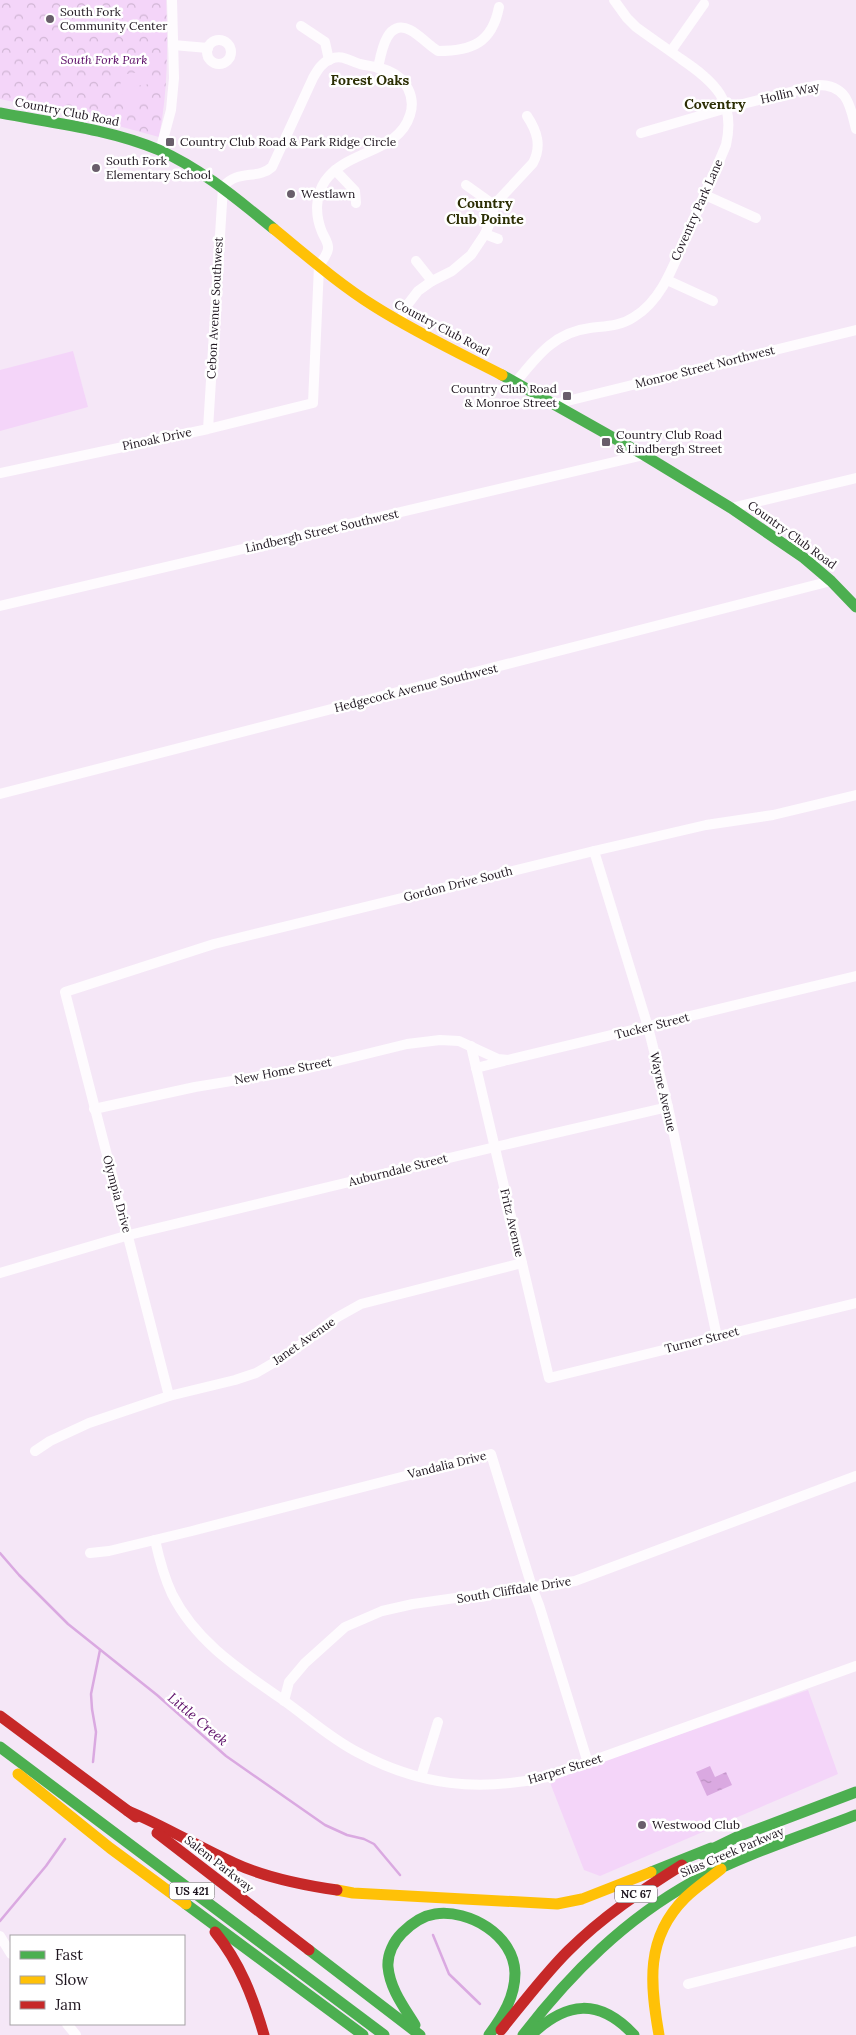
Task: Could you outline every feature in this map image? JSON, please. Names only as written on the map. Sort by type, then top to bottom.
[{"type":"main road","name":"Country Club Road","points":[[0,113],[94,130],[128,139],[160,151],[223,187],[319,266],[372,305],[400,322],[555,404],[644,455],[730,508],[804,558],[832,582],[856,607]]},
{"type":"main road","name":"Salem Parkway","points":[[0,1716],[128,1811],[420,2035]]},
{"type":"main road","name":"US 421","points":[[0,1747],[384,2035]]},
{"type":"main road","points":[[0,1760],[72,1818],[198,1914],[363,2035]]},
{"type":"main road","name":"Silas Creek Parkway","points":[[497,2035],[548,1972],[590,1931],[640,1892],[711,1848],[763,1826],[856,1792]]},
{"type":"main road","points":[[128,1811],[155,1822],[235,1864],[296,1884],[353,1893],[557,1904],[593,1896],[711,1848]]},
{"type":"main road","name":"Silas Creek Parkway","points":[[523,2035],[562,1985],[603,1945],[633,1921],[667,1898],[721,1870],[856,1815]]},
{"type":"main road","points":[[659,2035],[651,1976],[653,1957],[659,1938],[668,1919],[682,1901],[721,1870]]},
{"type":"main road","points":[[198,1914],[224,1942],[242,1970],[251,1990],[264,2035]]},
{"type":"main road","points":[[420,2035],[402,2007],[394,1990],[388,1966],[390,1952],[400,1933],[413,1922],[429,1915],[447,1914],[467,1917],[485,1925],[500,1937],[512,1957],[515,1972],[512,1995],[506,2011],[489,2035]]},
{"type":"main road","points":[[531,2035],[555,2015],[586,2007],[608,2012],[623,2022],[634,2035]]},
{"type":"street","points":[[160,151],[171,110],[174,78],[172,0]]},
{"type":"street","name":"Coventry Park Lane","points":[[516,382],[540,353],[556,339],[579,330],[612,326],[632,319],[649,306],[667,280],[726,145],[729,123],[727,108],[711,80],[636,27],[614,0]]},
{"type":"street","points":[[671,52],[704,4]]},
{"type":"street","points":[[378,68],[383,43],[387,36],[395,30],[409,29],[438,51],[474,46],[484,41],[488,35],[497,19],[499,7]]},
{"type":"street","points":[[300,26],[325,42],[329,60]]},
{"type":"street","points":[[173,45],[208,48]]},
{"type":"street","points":[[223,187],[231,178],[263,172],[272,167],[313,78],[329,60],[344,57],[357,63],[392,72],[405,83],[411,96],[411,114],[403,129],[395,138],[340,165],[321,188],[318,198],[318,220],[328,247],[327,254],[319,266]]},
{"type":"street","name":"Hollin Way","points":[[641,133],[786,92],[825,85],[837,89],[846,98],[856,129]]},
{"type":"street","points":[[400,322],[408,302],[418,291],[463,262],[478,246],[491,220],[494,205],[524,174],[537,156],[539,142],[533,125],[527,116]]},
{"type":"street","points":[[335,170],[355,191],[356,203]]},
{"type":"street","points":[[466,185],[494,205]]},
{"type":"street","name":"Cebon Avenue Southwest","points":[[208,428],[223,187]]},
{"type":"street","points":[[705,195],[756,218]]},
{"type":"street","points":[[485,234],[498,239]]},
{"type":"street","points":[[416,261],[432,281]]},
{"type":"street","name":"Pinoak Drive","points":[[0,473],[313,403],[319,266]]},
{"type":"street","points":[[667,280],[713,301]]},
{"type":"street","name":"Monroe Street Northwest","points":[[555,404],[856,330]]},
{"type":"street","name":"Lindbergh Street Southwest","points":[[0,606],[644,455]]},
{"type":"street","points":[[730,508],[856,478]]},
{"type":"street","name":"Hedgecock Avenue Southwest","points":[[0,794],[832,582]]},
{"type":"street","name":"Gordon Drive South","points":[[65,992],[214,944],[706,825],[773,815],[856,795]]},
{"type":"street","name":"Wayne Avenue","points":[[594,851],[648,1027],[668,1108],[717,1336]]},
{"type":"street","name":"Tucker Street","points":[[476,1068],[856,976]]},
{"type":"street","name":"Olympia Drive","points":[[65,992],[169,1396]]},
{"type":"street","name":"New Home Street","points":[[94,1109],[195,1087],[306,1069],[407,1044],[440,1040],[459,1041],[471,1046]]},
{"type":"street","points":[[471,1046],[498,1059],[508,1060]]},
{"type":"street","points":[[471,1046],[476,1068]]},
{"type":"street","name":"Fritz Avenue","points":[[476,1068],[549,1378]]},
{"type":"street","name":"Auburndale Street","points":[[0,1273],[129,1235],[495,1147],[668,1108]]},
{"type":"street","name":"Janet Avenue","points":[[35,1451],[50,1441],[89,1423],[169,1396],[235,1380],[264,1369],[287,1355],[336,1318],[361,1304],[522,1263]]},
{"type":"street","name":"Turner Street","points":[[549,1378],[856,1304]]},
{"type":"street","name":"Vandalia Drive","points":[[90,1553],[109,1551],[155,1540],[492,1454],[532,1588],[588,1762]]},
{"type":"street","name":"South Cliffdale Drive","points":[[284,1701],[290,1682],[306,1663],[345,1627],[382,1611],[413,1604],[575,1581],[856,1476]]},
{"type":"street","name":"Harper Street","points":[[155,1540],[171,1593],[188,1621],[231,1664],[356,1752],[384,1765],[436,1781],[462,1785],[491,1786],[547,1777],[856,1666]]},
{"type":"street","points":[[421,1777],[438,1722]]},
{"type":"street","points":[[0,1936],[10,1952]]},
{"type":"street","points":[[688,1984],[856,1941]]},
{"type":"street","points":[[68,2025],[76,2035]]},
{"type":"green space","name":"South Fork Park","points":[[0,0],[166,0],[167,69],[159,137],[89,118],[0,99]]},
{"type":"green space","points":[[145,54],[147,67],[119,71],[117,58]]},
{"type":"green space","points":[[148,71],[150,84],[121,88],[120,75]]},
{"type":"green space","points":[[150,88],[152,102],[124,106],[122,92]]},
{"type":"green space","points":[[73,351],[88,407],[0,431],[0,370]]},
{"type":"green space","name":"Westwood Club","points":[[808,1690],[838,1774],[600,1876],[584,1870],[549,1780]]},
{"type":"water","points":[[710,1766],[715,1777],[726,1772],[732,1785],[707,1796],[696,1772]]},
{"type":"waterway","name":"Little Creek","points":[[0,1553],[68,1624],[157,1695],[226,1756],[325,1825],[374,1844],[400,1875]]},
{"type":"waterway","points":[[93,1762],[96,1732],[91,1694],[100,1650]]},
{"type":"waterway","points":[[0,1921],[46,1866],[65,1839]]},
{"type":"waterway","name":"Little Creek","points":[[433,1935],[449,1974],[480,2004]]},
{"type":"traffic: fast","points":[[0,113],[101,132],[159,150],[205,176],[274,229]]},
{"type":"traffic: fast","points":[[502,375],[644,455],[731,508],[804,558],[831,581],[856,607]]},
{"type":"traffic: fast","points":[[0,1747],[384,2035]]},
{"type":"traffic: fast","points":[[702,1854],[737,1837],[856,1792]]},
{"type":"traffic: fast","points":[[523,2035],[560,1990],[601,1949],[645,1912],[669,1896],[694,1881],[733,1862],[856,1815]]},
{"type":"traffic: fast","points":[[651,1872],[711,1848]]},
{"type":"traffic: fast","points":[[186,1904],[363,2035]]},
{"type":"traffic: fast","points":[[415,2025],[398,1998],[389,1975],[388,1962],[390,1953],[399,1936],[417,1921],[430,1915],[448,1914],[475,1920],[487,1927],[507,1947],[513,1959],[515,1973],[513,1990],[503,2013],[489,2035]]},
{"type":"traffic: fast","points":[[309,1950],[420,2035]]},
{"type":"traffic: fast","points":[[531,2035],[557,2015],[583,2008],[596,2010],[608,2015],[621,2023],[634,2035]]},
{"type":"traffic: slow","points":[[274,229],[336,279],[374,306],[502,375]]},
{"type":"traffic: slow","points":[[18,1774],[110,1848],[186,1904]]},
{"type":"traffic: slow","points":[[659,2035],[653,1980],[657,1945],[672,1913],[685,1898],[721,1869]]},
{"type":"traffic: slow","points":[[337,1890],[353,1893],[557,1904],[582,1899],[651,1872]]},
{"type":"traffic: jam","points":[[0,1716],[136,1817]]},
{"type":"traffic: jam","points":[[128,1811],[221,1857],[259,1873],[311,1886],[337,1890]]},
{"type":"traffic: jam","points":[[157,1833],[309,1950]]},
{"type":"traffic: jam","points":[[501,2030],[550,1970],[581,1939],[623,1905],[682,1865]]},
{"type":"traffic: jam","points":[[215,1932],[239,1968],[264,2035]]},
{"type":"place","name":"South Fork Community Center","points":[[50,19]]},
{"type":"place","name":"Country Club Road & Park Ridge Circle","points":[[170,142]]},
{"type":"place","name":"South Fork Elementary School","points":[[96,168]]},
{"type":"place","name":"Westlawn","points":[[291,194]]},
{"type":"place","name":"Country Club Road & Monroe Street","points":[[567,396]]},
{"type":"place","name":"Country Club Road & Lindbergh Street","points":[[606,442]]},
{"type":"place","name":"Westwood Club","points":[[642,1825]]},
{"type":"district","name":"Forest Oaks","points":[[370,80]]},
{"type":"district","name":"Coventry","points":[[715,104]]},
{"type":"district","name":"Country Club Pointe","points":[[485,212]]}]
